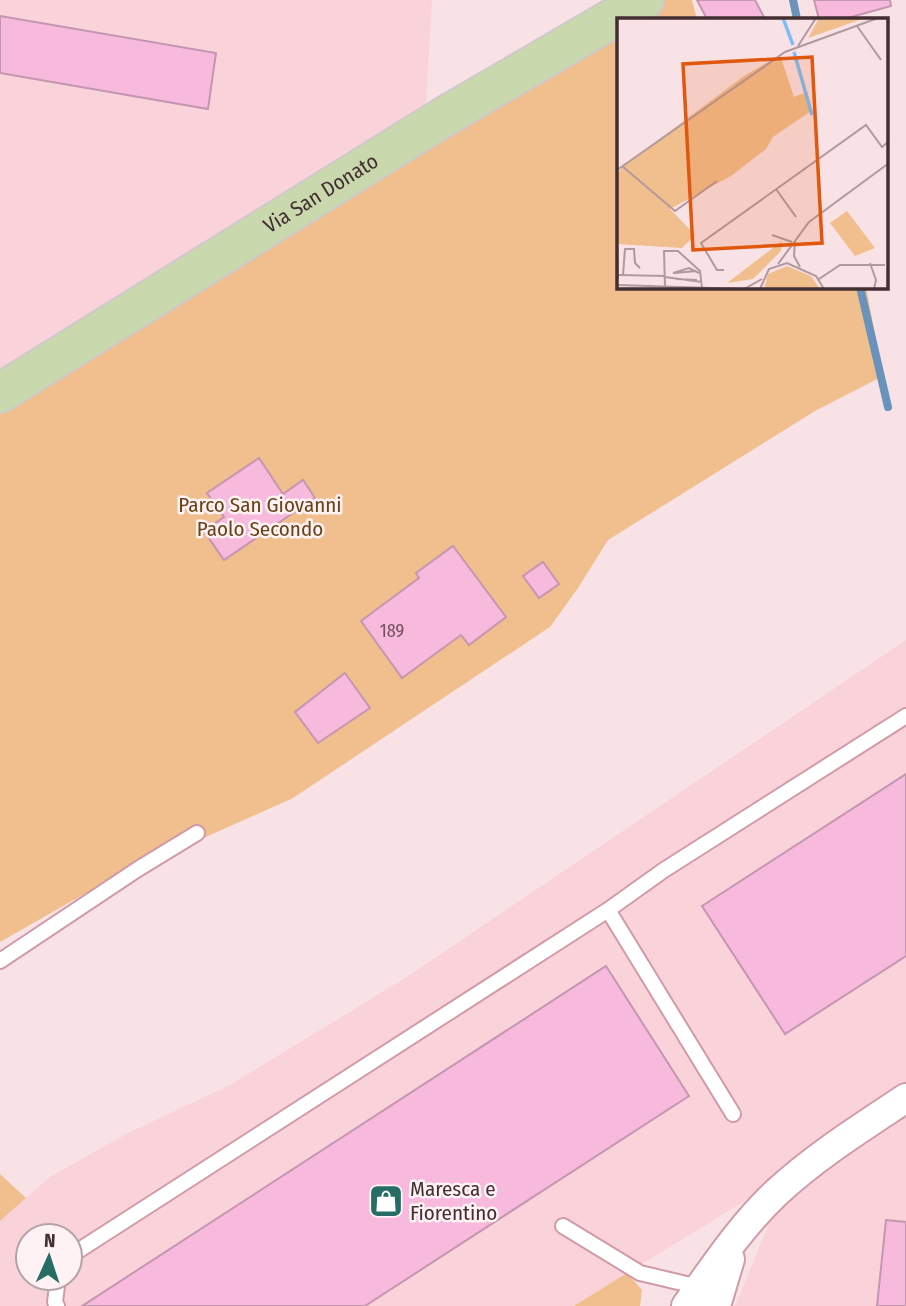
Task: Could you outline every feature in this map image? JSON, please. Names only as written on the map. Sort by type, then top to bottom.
[{"type":"main road","name":"Via San Donato","points":[[0,393],[442,118],[644,0]]},
{"type":"street","points":[[700,1300],[723,1277],[739,1234],[776,1193],[824,1153],[906,1098]]},
{"type":"lane","points":[[84,1247],[906,716]]},
{"type":"lane","points":[[0,961],[197,833]]},
{"type":"lane","points":[[608,910],[733,1114]]},
{"type":"lane","points":[[563,1226],[640,1273],[700,1300]]},
{"type":"shaded area","points":[[0,0],[432,0],[426,107],[0,385]]},
{"type":"shaded area","points":[[906,640],[906,1306],[735,1306],[770,1221],[870,1124],[574,1306],[0,1306],[0,1221],[51,1176],[130,1132],[230,1085],[405,978]]},
{"type":"green space","name":"Parco San Giovanni Paolo Secondo","points":[[635,0],[692,0],[697,18],[617,18],[617,289],[866,289],[883,376],[815,411],[608,540],[550,627],[293,798],[199,840],[142,861],[0,942],[0,385]]},
{"type":"green space","points":[[0,1174],[26,1198],[0,1221]]},
{"type":"green space","points":[[627,1273],[642,1290],[640,1306],[574,1306]]},
{"type":"building","points":[[697,0],[755,0],[764,18],[706,18]]},
{"type":"building","points":[[814,0],[890,0],[891,6],[848,18],[819,18]]},
{"type":"building","points":[[0,16],[216,53],[208,109],[0,73]]},
{"type":"building","points":[[259,458],[283,494],[303,480],[315,498],[224,560],[204,531],[224,517],[207,493]]},
{"type":"building","points":[[453,546],[506,617],[469,645],[461,635],[402,678],[361,621],[419,578],[416,573]]},
{"type":"building","points":[[543,562],[559,584],[539,598],[523,576]]},
{"type":"building","points":[[345,673],[370,708],[318,743],[295,712]]},
{"type":"building","points":[[906,774],[906,956],[785,1034],[702,906]]},
{"type":"building","name":"Maresca e Fiorentino","points":[[606,966],[689,1096],[365,1306],[82,1306]]},
{"type":"building","points":[[886,1220],[906,1222],[906,1306],[877,1306]]},
{"type":"waterway","points":[[793,0],[797,18]]},
{"type":"waterway","points":[[860,289],[888,407]]},
{"type":"place","name":"Maresca e Fiorentino","points":[[386,1201]]}]
